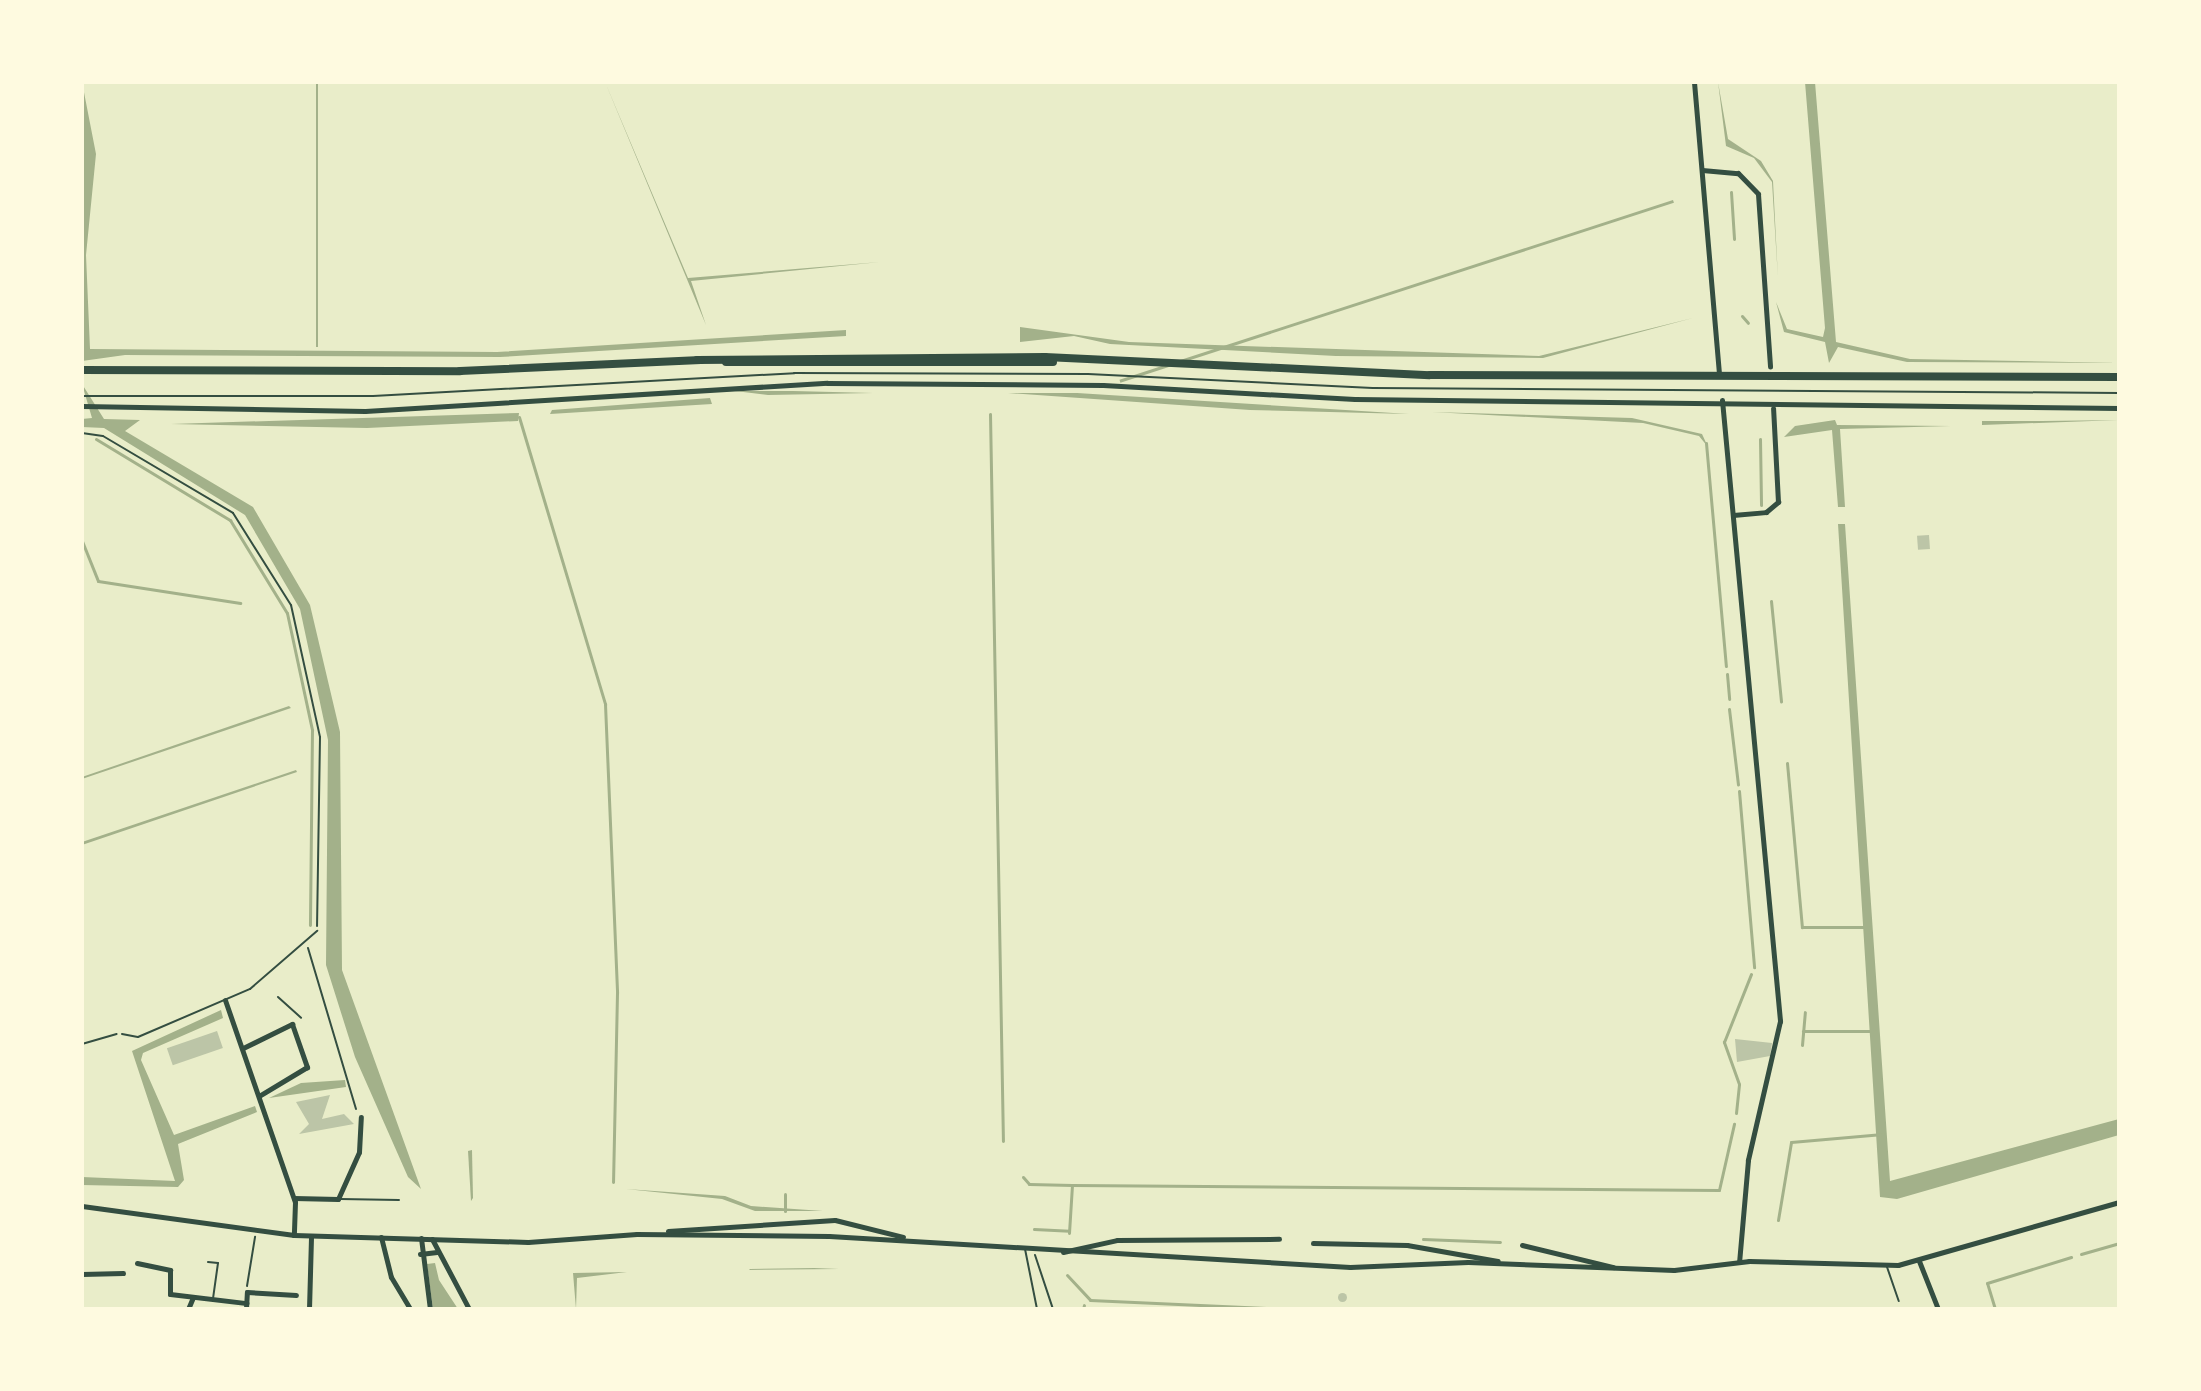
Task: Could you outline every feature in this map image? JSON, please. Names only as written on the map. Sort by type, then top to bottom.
[{"type":"main road","points":[[82,370],[460,371],[697,360],[1084,360],[1430,375],[2119,377]]},
{"type":"street","points":[[1694,82],[1719,376]]},
{"type":"street","points":[[1702,170],[1738,173],[1758,194],[1770,367]]},
{"type":"street","points":[[82,406],[365,411],[806,383],[1089,385],[1364,399],[1722,400],[2119,408]]},
{"type":"street","points":[[1722,400],[1780,1021],[1747,1168],[1739,1262]]},
{"type":"street","points":[[1733,515],[1766,512],[1778,502],[1773,408]]},
{"type":"street","points":[[225,1000],[294,1198],[294,1235]]},
{"type":"street","points":[[243,1048],[292,1024],[307,1067],[259,1096]]},
{"type":"street","points":[[294,1198],[338,1199],[359,1152],[361,1117]]},
{"type":"street","points":[[82,1206],[256,1232],[311,1236],[432,1239],[656,1234],[905,1238],[1062,1253],[1360,1268],[1502,1263],[1614,1268],[1739,1262],[1887,1266],[1919,1261],[2119,1202]]},
{"type":"street","points":[[656,1234],[829,1220],[905,1238]]},
{"type":"street","points":[[309,1309],[311,1236]]},
{"type":"street","points":[[381,1237],[391,1277],[410,1309]]},
{"type":"street","points":[[421,1238],[420,1254],[430,1309]]},
{"type":"street","points":[[432,1239],[469,1309]]},
{"type":"street","points":[[1062,1253],[1117,1240],[1279,1239]]},
{"type":"street","points":[[1313,1243],[1411,1245],[1502,1263]]},
{"type":"street","points":[[1522,1245],[1614,1268]]},
{"type":"street","points":[[420,1254],[437,1252]]},
{"type":"street","points":[[1919,1261],[1938,1309]]},
{"type":"street","points":[[137,1263],[170,1270],[170,1294],[246,1306],[247,1292],[296,1295]]},
{"type":"street","points":[[82,1274],[123,1273]]},
{"type":"street","points":[[188,1309],[193,1297]]},
{"type":"lane","points":[[82,396],[390,396],[766,373],[1088,374],[1395,388],[2119,393]]},
{"type":"lane","points":[[122,1034],[138,1037],[258,983],[305,938],[317,931]]},
{"type":"lane","points":[[338,1199],[399,1200]]},
{"type":"lane","points":[[1025,1248],[1037,1309]]},
{"type":"lane","points":[[208,1262],[218,1263],[213,1299]]},
{"type":"lane","points":[[1887,1266],[1899,1301]]},
{"type":"path","points":[[82,433],[103,436],[233,513],[291,605],[320,737],[317,931]]},
{"type":"path","points":[[305,938],[361,1117]]},
{"type":"path","points":[[278,997],[301,1018]]},
{"type":"path","points":[[82,1044],[122,1034]]},
{"type":"path","points":[[247,1292],[256,1232]]},
{"type":"path","points":[[1035,1250],[1053,1309]]},
{"type":"shaded area","points":[[82,82],[96,154],[86,255],[90,349],[497,352],[846,330],[846,336],[500,357],[125,355],[82,361]]},
{"type":"shaded area","points":[[318,82],[318,347],[316,347]]},
{"type":"shaded area","points":[[605,82],[688,278],[880,262],[691,281],[706,325]]},
{"type":"shaded area","points":[[1718,82],[1728,139],[1761,161],[1773,181],[1778,279],[1772,182],[1754,158],[1726,146]]},
{"type":"shaded area","points":[[1805,82],[1815,82],[1836,342],[1910,359],[2119,363],[1907,362],[1838,347],[1829,363],[1825,342],[1784,332],[1776,302],[1787,329],[1823,337],[1825,328]]},
{"type":"shaded area","points":[[1673,200],[1674,203],[1120,383],[1119,380]]},
{"type":"shaded area","points":[[1693,318],[1543,358],[1336,356],[1110,344],[1074,336],[1020,342],[1020,327],[1129,342],[1539,356]]},
{"type":"shaded area","points":[[82,384],[104,419],[140,420],[125,431],[253,507],[310,605],[340,732],[342,970],[421,1189],[408,1177],[355,1057],[326,965],[328,740],[300,609],[245,515],[104,428],[82,427],[82,419],[92,418]]},
{"type":"shaded area","points":[[735,391],[793,391],[873,393],[768,395]]},
{"type":"shaded area","points":[[1008,393],[1077,393],[1409,414],[1250,410]]},
{"type":"shaded area","points":[[710,398],[712,404],[550,414],[552,410]]},
{"type":"shaded area","points":[[1432,412],[1632,418],[1702,434],[1708,447],[1699,436],[1643,423]]},
{"type":"shaded area","points":[[519,413],[518,421],[367,428],[171,424]]},
{"type":"shaded area","points":[[1835,420],[1837,425],[1951,426],[1840,429],[1845,507],[1838,507],[1832,430],[1784,437],[1795,426]]},
{"type":"shaded area","points":[[2119,420],[1982,425],[1982,421]]},
{"type":"shaded area","points":[[1838,524],[1845,524],[1890,1181],[2119,1119],[2119,1135],[1897,1199],[1880,1197]]},
{"type":"shaded area","points":[[289,706],[291,708],[82,779],[82,777]]},
{"type":"shaded area","points":[[297,772],[82,845],[82,842]]},
{"type":"shaded area","points":[[221,1010],[223,1018],[143,1053],[141,1060],[174,1135],[255,1106],[257,1112],[178,1144],[184,1180],[178,1187],[82,1185],[82,1177],[175,1181],[132,1051]]},
{"type":"shaded area","points":[[345,1080],[346,1087],[269,1098],[301,1083]]},
{"type":"shaded area","points":[[472,1150],[473,1198],[471,1201],[468,1151]]},
{"type":"shaded area","points":[[626,1189],[725,1196],[751,1206],[823,1211],[755,1211],[722,1199]]},
{"type":"shaded area","points":[[435,1263],[439,1280],[458,1309],[433,1309],[427,1264]]},
{"type":"shaded area","points":[[750,1269],[839,1269],[749,1270]]},
{"type":"shaded area","points":[[627,1272],[577,1278],[576,1309],[573,1273]]},
{"type":"building","points":[[1929,535],[1930,549],[1918,550],[1917,536]]},
{"type":"building","points":[[217,1031],[223,1048],[173,1065],[167,1048]]},
{"type":"building","points":[[1735,1039],[1772,1043],[1770,1056],[1737,1062]]},
{"type":"building","points":[[330,1095],[322,1119],[344,1114],[354,1124],[299,1134],[309,1124],[296,1102]]},
{"type":"building","points":[[1342,1292],[1347,1297],[1342,1302],[1337,1297]]},
{"type":"waterway","points":[[1731,192],[1734,239]]},
{"type":"waterway","points":[[1742,316],[1748,323]]},
{"type":"waterway","points":[[990,414],[1003,1141]]},
{"type":"waterway","points":[[519,417],[605,704],[617,993],[613,1182]]},
{"type":"waterway","points":[[96,439],[230,520],[287,613],[312,730],[310,925]]},
{"type":"waterway","points":[[1760,439],[1761,505]]},
{"type":"waterway","points":[[1706,443],[1726,666]]},
{"type":"waterway","points":[[82,541],[98,581],[240,603]]},
{"type":"waterway","points":[[1771,601],[1781,702]]},
{"type":"waterway","points":[[1727,674],[1729,699]]},
{"type":"waterway","points":[[1729,709],[1738,784]]},
{"type":"waterway","points":[[1787,763],[1802,927],[1869,927]]},
{"type":"waterway","points":[[1739,791],[1754,967]]},
{"type":"waterway","points":[[1736,1113],[1739,1084],[1724,1042],[1751,974]]},
{"type":"waterway","points":[[1802,1045],[1805,1012]]},
{"type":"waterway","points":[[1803,1031],[1875,1031]]},
{"type":"waterway","points":[[1072,1185],[1719,1190],[1734,1124]]},
{"type":"waterway","points":[[1778,1220],[1791,1142],[1883,1134]]},
{"type":"waterway","points":[[1023,1177],[1029,1184],[1072,1185],[1069,1233]]},
{"type":"waterway","points":[[785,1194],[785,1211]]},
{"type":"waterway","points":[[1034,1229],[1069,1231]]},
{"type":"waterway","points":[[1423,1239],[1500,1242]]},
{"type":"waterway","points":[[2081,1254],[2119,1243]]},
{"type":"waterway","points":[[1995,1309],[1987,1283],[2071,1257]]},
{"type":"waterway","points":[[1067,1275],[1090,1300],[1289,1309]]},
{"type":"waterway","points":[[1083,1309],[1084,1305]]}]
